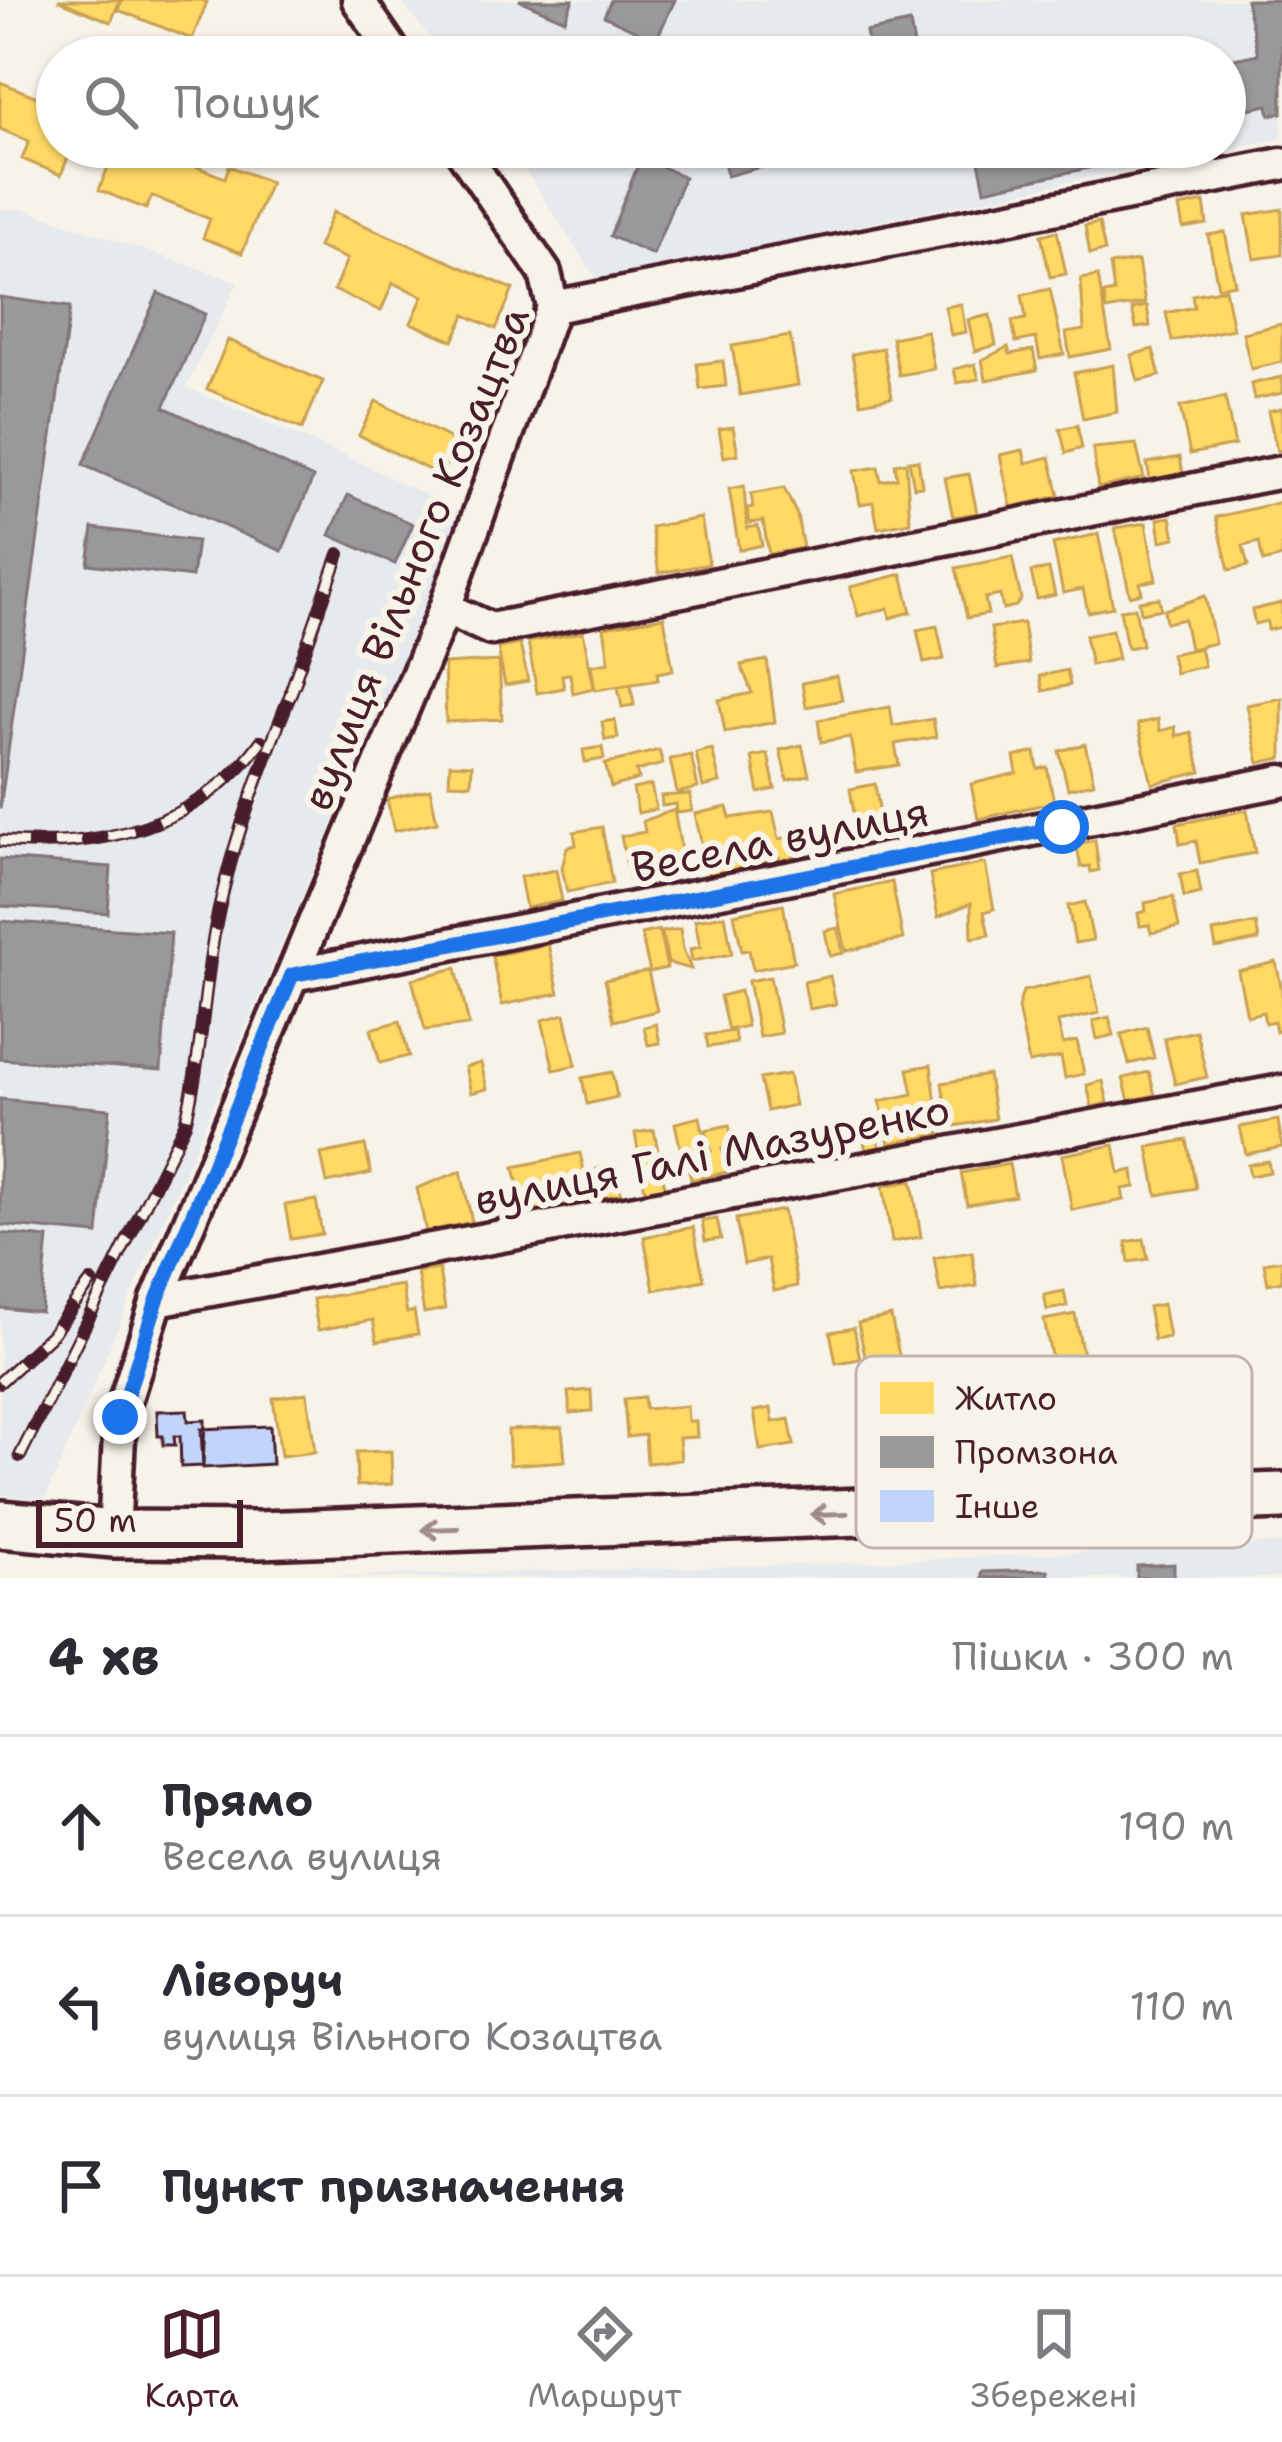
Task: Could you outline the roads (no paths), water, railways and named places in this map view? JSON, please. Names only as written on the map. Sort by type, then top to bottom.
[{"type":"main road","points":[[1252,1497],[1282,1496]]},
{"type":"main road","points":[[0,1524],[114,1534],[260,1535],[856,1512]]},
{"type":"street","points":[[358,0],[383,36]]},
{"type":"street","name":"вулиця Вільного Козацтва","points":[[114,1534],[120,1417],[157,1300],[445,608],[553,307],[1282,164]]},
{"type":"street","points":[[473,168],[545,273],[553,307]]},
{"type":"street","points":[[445,608],[491,629],[1282,472]]},
{"type":"street","name":"Весела вулиця","points":[[292,975],[1282,782]]},
{"type":"street","name":"вулиця Галі Мазуренко","points":[[157,1300],[1282,1091]]},
{"type":"railway","points":[[291,690],[339,554]]},
{"type":"railway","points":[[20,1456],[185,1124],[223,892],[250,799],[297,678]]},
{"type":"railway","points":[[0,841],[75,841],[146,826],[209,794],[261,741]]},
{"type":"railway","points":[[0,1382],[51,1335],[91,1282]]}]
